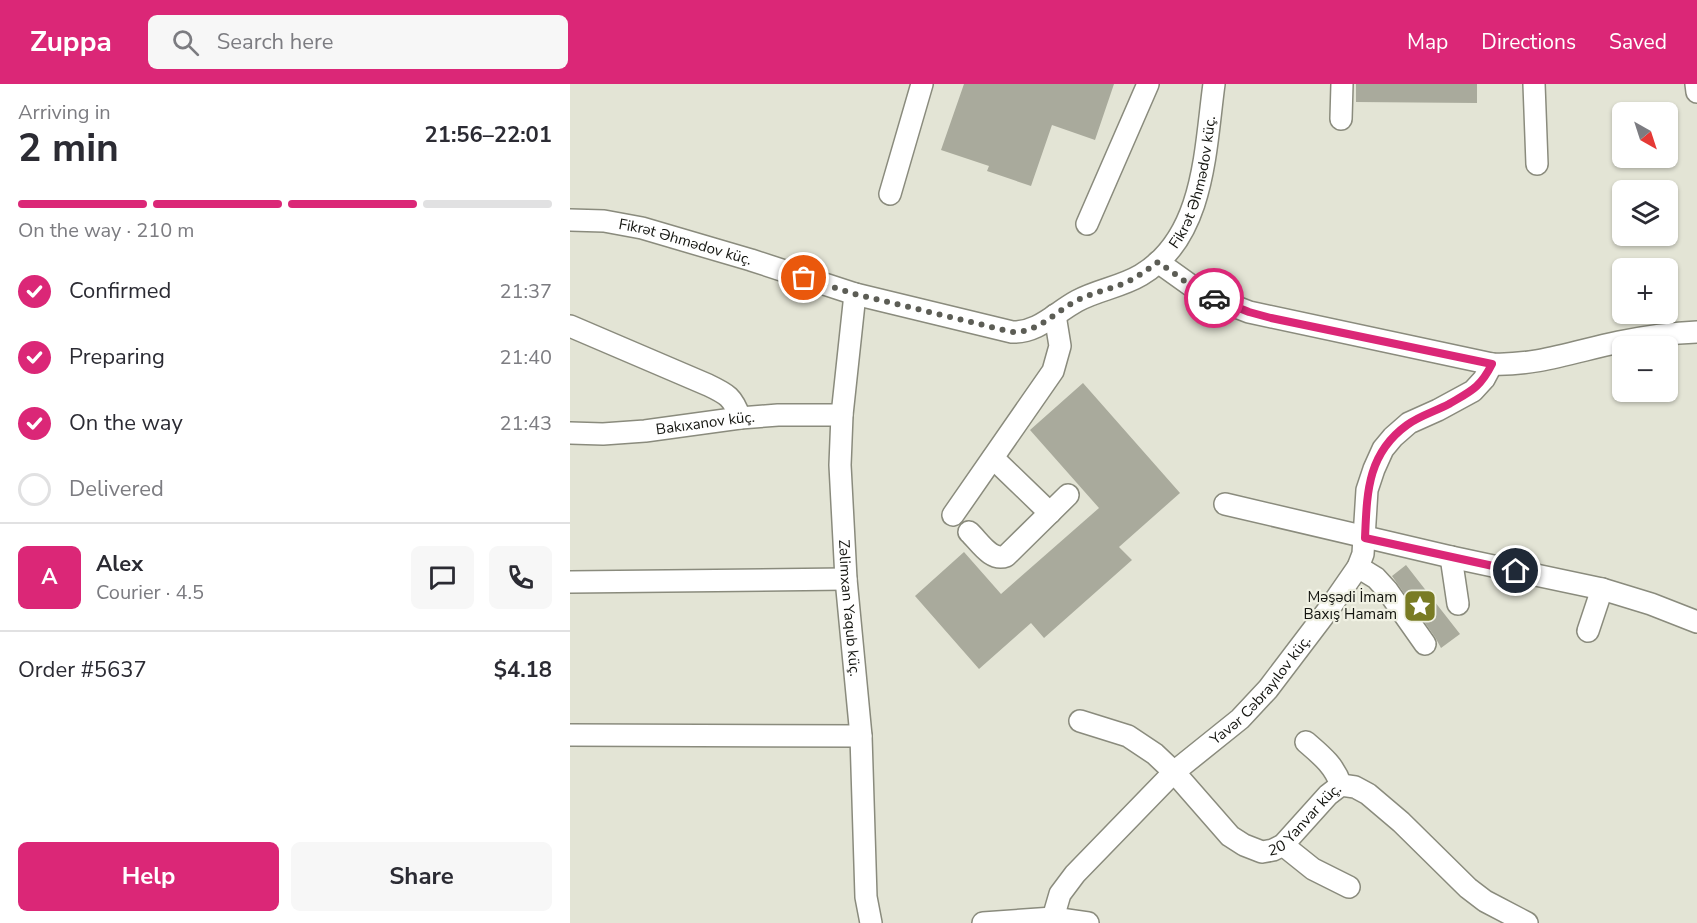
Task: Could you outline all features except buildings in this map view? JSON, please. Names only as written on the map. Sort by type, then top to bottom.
[{"type":"street","points":[[890,194],[922,84]]},
{"type":"street","points":[[1087,224],[1148,84]]},
{"type":"street","name":"Fikrət Əhmədov küç.","points":[[570,220],[604,221],[642,228],[855,294],[1012,332],[1029,331],[1076,301],[1128,282],[1142,274],[1158,262],[1175,243],[1185,226],[1196,196],[1205,154],[1214,84]]},
{"type":"street","points":[[1341,118],[1342,84]]},
{"type":"street","points":[[1534,84],[1537,164]]},
{"type":"street","points":[[1696,84],[1697,92]]},
{"type":"street","points":[[1158,262],[1208,296],[1249,312],[1492,364],[1510,365],[1532,362],[1619,342],[1697,332]]},
{"type":"street","name":"Zəlimxan Yaqub küç.","points":[[855,294],[842,415],[840,465],[846,579],[861,736],[866,897],[871,923]]},
{"type":"street","points":[[953,514],[1053,371],[1060,346],[1054,315]]},
{"type":"street","points":[[570,326],[727,394],[735,404],[740,418]]},
{"type":"street","name":"Yavər Cəbrayılov küç.","points":[[1053,918],[1060,894],[1075,874],[1174,772],[1240,719],[1268,689],[1331,606],[1358,567],[1363,554],[1368,490],[1383,449],[1409,423],[1473,391],[1484,380],[1492,364]]},
{"type":"street","name":"Bakıxanov küç.","points":[[570,433],[634,432],[778,415],[842,415]]},
{"type":"street","points":[[993,458],[1050,513]]},
{"type":"street","points":[[969,532],[992,556],[1000,558],[1006,556],[1068,495]]},
{"type":"street","points":[[1225,504],[1365,538],[1602,590],[1651,604],[1697,622]]},
{"type":"street","points":[[1451,557],[1458,604]]},
{"type":"street","points":[[1358,567],[1376,578],[1387,590],[1425,644]]},
{"type":"street","points":[[570,582],[846,579]]},
{"type":"street","points":[[1588,630],[1602,590]]},
{"type":"street","name":"20 Yanvar küç.","points":[[1080,721],[1128,736],[1155,753],[1230,836],[1262,852],[1283,845],[1328,795],[1341,784],[1368,794],[1401,822],[1468,888],[1485,901],[1527,923]]},
{"type":"street","points":[[570,735],[861,736]]},
{"type":"street","points":[[1306,742],[1329,762],[1337,772],[1341,784]]},
{"type":"street","points":[[1283,845],[1313,869],[1349,887]]},
{"type":"street","points":[[983,923],[1053,918],[1088,923]]},
{"type":"way so far","points":[[804,278],[855,294],[1012,332],[1029,331],[1076,301],[1128,282],[1158,262],[1193,287],[1214,298]]},
{"type":"place","name":"Məşədi İmam Baxış Hamam","points":[[1420,606]]},
{"type":"route","points":[[1214,298],[1271,318],[1492,364],[1484,380],[1473,391],[1409,423],[1383,449],[1368,490],[1365,538],[1516,571]]}]
